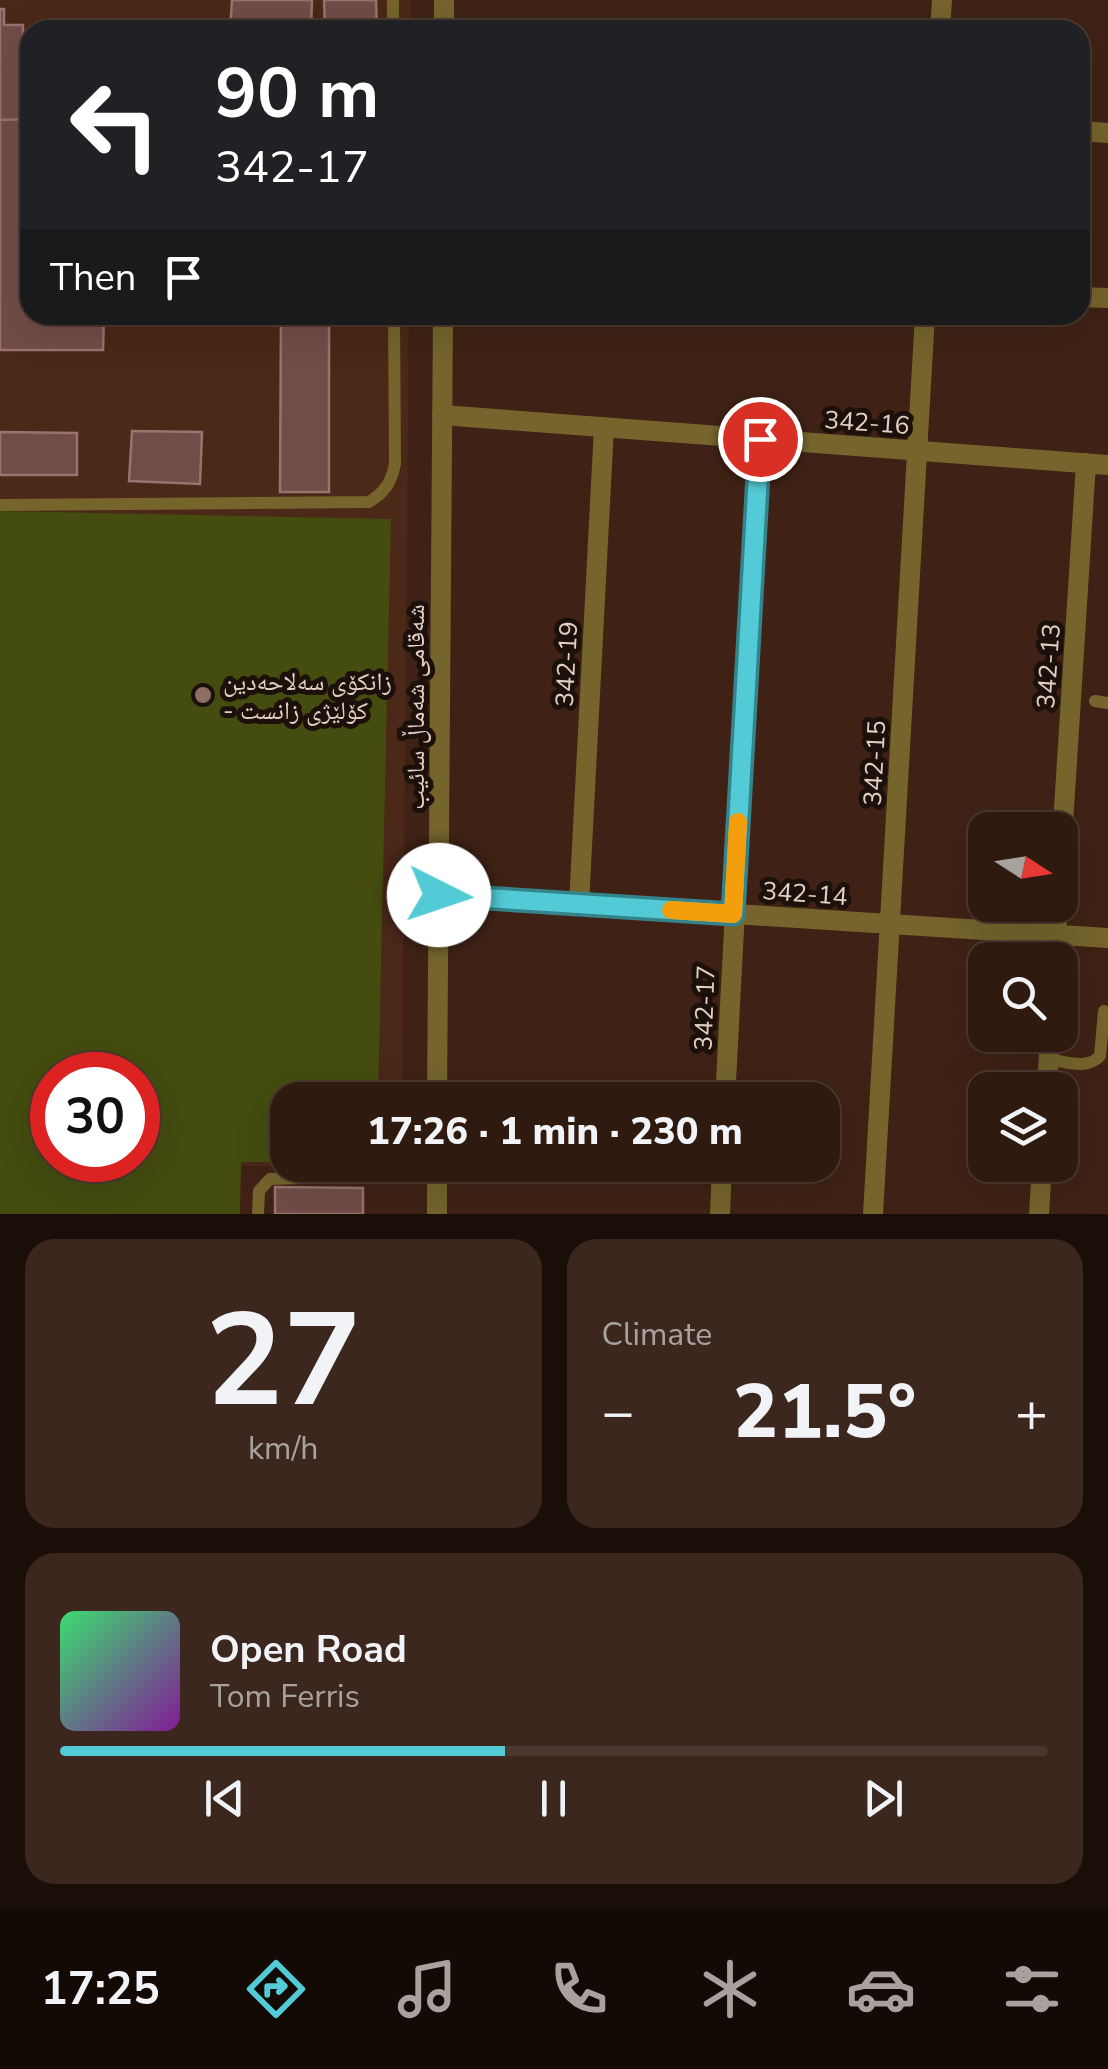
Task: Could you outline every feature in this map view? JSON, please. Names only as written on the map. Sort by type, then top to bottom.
[{"type":"street","name":"شەقامی شەماڵ سائیب","points":[[438,1082],[442,325]]},
{"type":"street","name":"342-15","points":[[873,1214],[924,325]]},
{"type":"street","name":"342-16","points":[[442,415],[1108,465]]},
{"type":"street","name":"342-19","points":[[579,904],[604,427]]},
{"type":"street","name":"342-17","points":[[726,1082],[760,439]]},
{"type":"street","name":"342-13","points":[[1064,812],[1086,464]]},
{"type":"street","name":"342-14","points":[[439,895],[1108,938]]},
{"type":"street","points":[[1055,942],[1057,922]]},
{"type":"street","points":[[1047,1072],[1049,1052]]},
{"type":"street","points":[[437,1182],[437,1214]]},
{"type":"street","points":[[720,1214],[721,1182]]},
{"type":"street","points":[[1039,1214],[1041,1182]]},
{"type":"lane","points":[[0,505],[368,502],[383,493],[392,480],[395,464],[394,325]]},
{"type":"lane","points":[[1048,1059],[1086,1064],[1095,1061],[1100,1056],[1104,1011]]},
{"type":"lane","points":[[258,1214],[259,1191],[270,1179]]},
{"type":"shaded area","name":"زانکۆی سەلاحەدین - کۆلێژی زانست","points":[[0,0],[411,0],[411,20],[20,20],[20,325],[409,325],[402,1082],[270,1082],[270,1166],[241,1166],[232,1214],[0,1210]]},
{"type":"green space","name":"زانکۆی سەلاحەدین - کۆلێژی زانست","points":[[0,511],[391,519],[378,1082],[270,1082],[270,1162],[241,1162],[240,1214],[0,1214]]},
{"type":"building","points":[[232,0],[312,0],[311,20],[231,20]]},
{"type":"building","points":[[324,0],[376,0],[377,20],[325,20]]},
{"type":"building","points":[[0,9],[4,9],[4,25],[20,25],[20,119],[0,120]]},
{"type":"building","points":[[20,119],[20,325],[104,325],[103,350],[0,350],[0,120]]},
{"type":"building","points":[[281,325],[329,325],[329,492],[280,492]]},
{"type":"building","points":[[132,431],[202,432],[200,484],[129,481]]},
{"type":"building","points":[[0,432],[77,433],[77,475],[0,475]]},
{"type":"building","points":[[275,1187],[363,1188],[363,1214],[275,1214]]},
{"type":"slow traffic","points":[[671,910],[733,914],[738,822]]},
{"type":"place","name":"زانکۆی سەلاحەدین - کۆلێژی زانست","points":[[203,695]]},
{"type":"route","points":[[439,895],[733,914],[760,439]]}]
